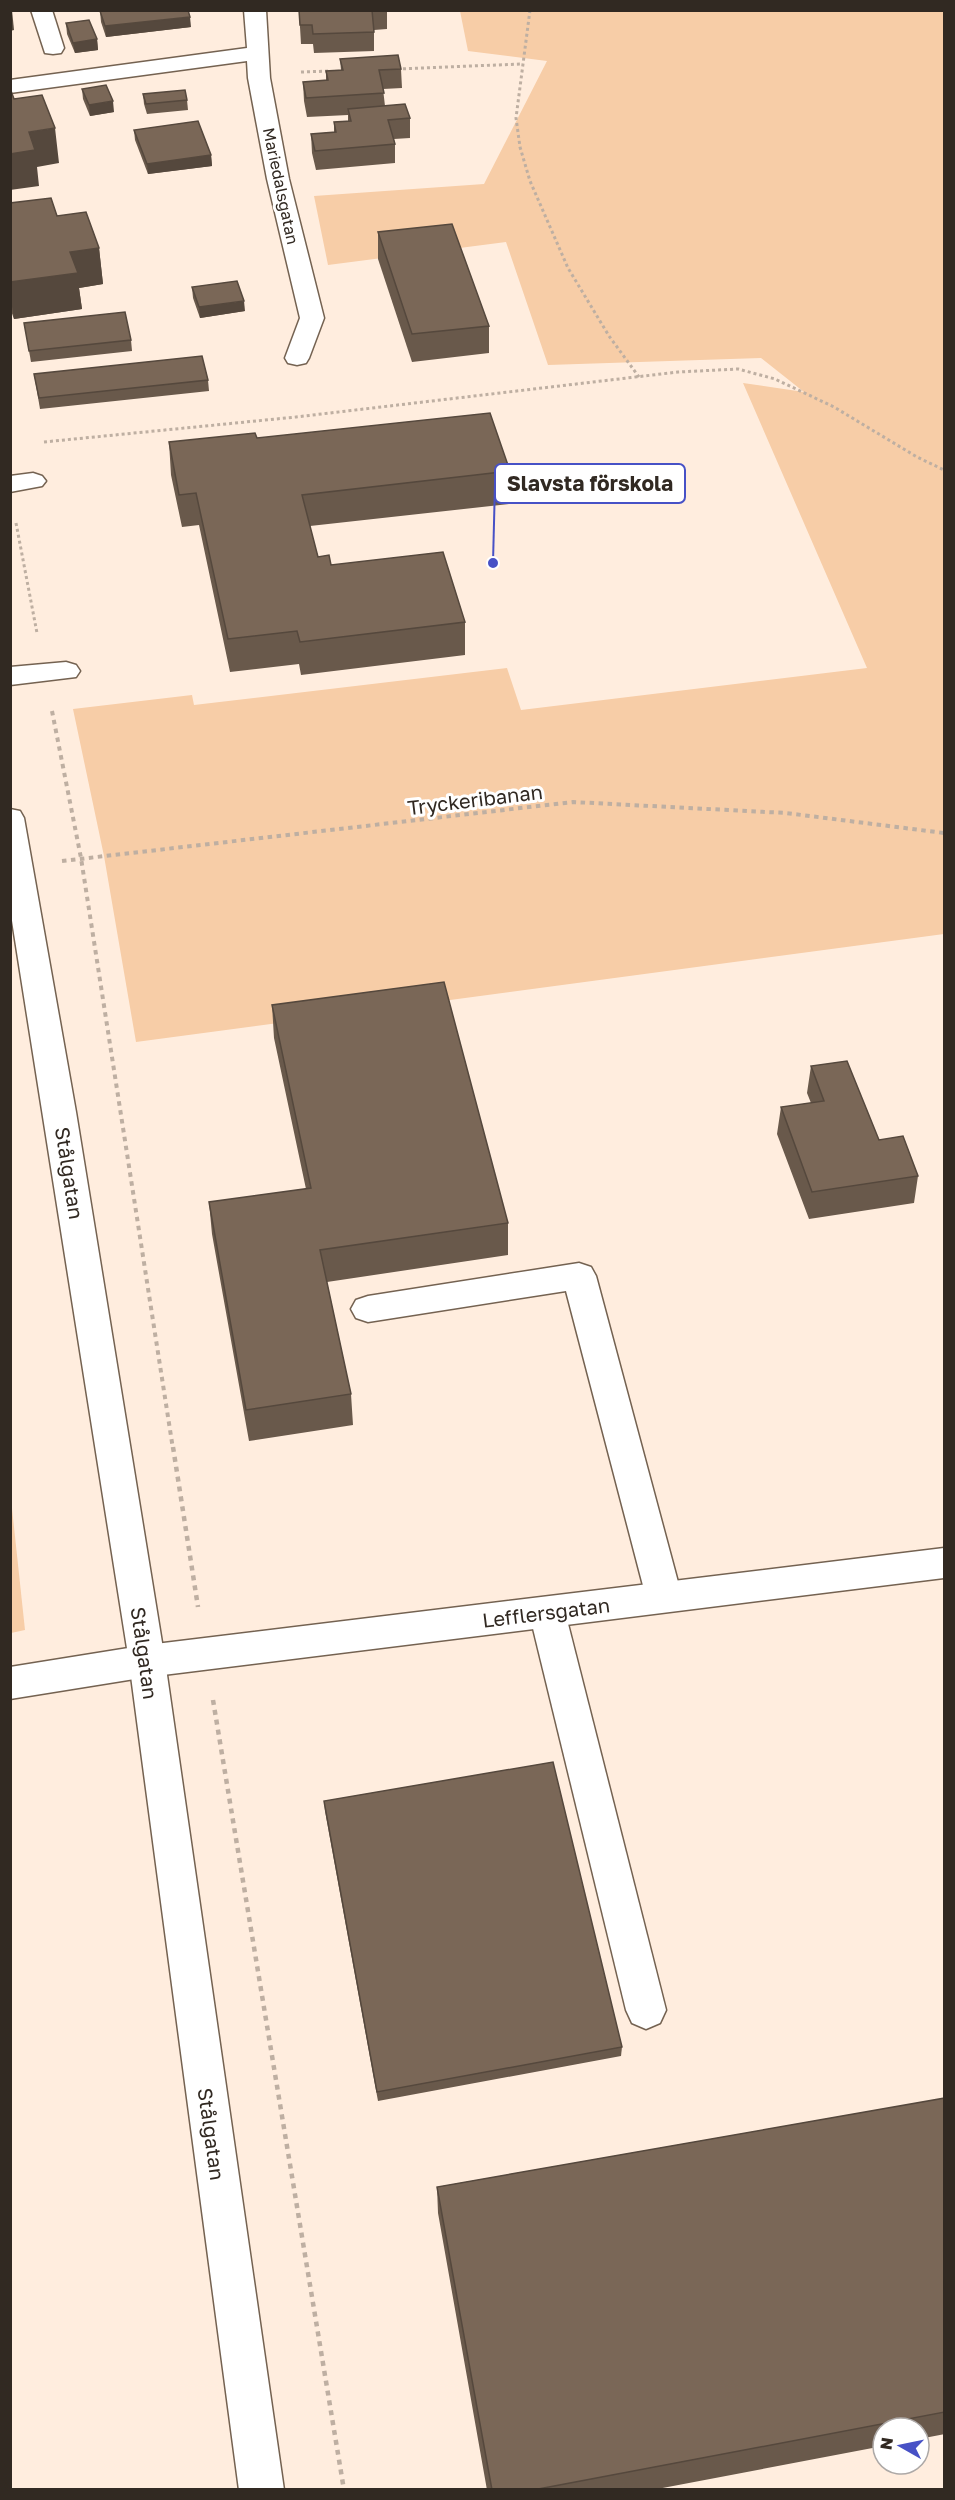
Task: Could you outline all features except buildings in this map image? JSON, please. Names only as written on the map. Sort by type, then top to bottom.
[{"type":"street","points":[[41,10],[53,48]]},
{"type":"street","name":"Mariedalsgatan","points":[[255,10],[257,64],[278,178],[312,318],[297,358]]},
{"type":"street","points":[[10,87],[257,64]]},
{"type":"street","points":[[10,676],[55,672]]},
{"type":"street","name":"Stålgatan","points":[[10,818],[60,1112],[147,1661],[262,2490]]},
{"type":"street","points":[[368,1309],[579,1276],[664,1597]]},
{"type":"street","name":"Lefflersgatan","points":[[10,1683],[205,1652],[945,1563]]},
{"type":"street","points":[[547,1612],[646,2010]]},
{"type":"path","points":[[530,10],[521,64],[516,118],[520,147],[530,181],[568,268],[609,336],[639,376]]},
{"type":"path","points":[[257,64],[330,71]]},
{"type":"path","points":[[390,69],[521,64]]},
{"type":"path","points":[[34,443],[296,417],[639,376],[738,369],[775,379],[834,407],[917,457],[945,470]]},
{"type":"path","points":[[15,519],[55,672],[81,858],[205,1652],[344,2490]]},
{"type":"path","name":"Tryckeribanan","points":[[18,866],[573,802],[786,813],[945,833]]},
{"type":"shaded area","points":[[460,11],[944,11],[944,934],[136,1042],[104,856],[73,709],[192,695],[194,705],[507,668],[521,710],[867,668],[743,383],[804,392],[761,358],[548,365],[506,242],[328,265],[314,196],[484,184],[547,61],[468,51]]},
{"type":"shaded area","points":[[11,1499],[25,1630],[10,1633]]},
{"type":"place","name":"Slavsta förskola","points":[[493,563]]}]
